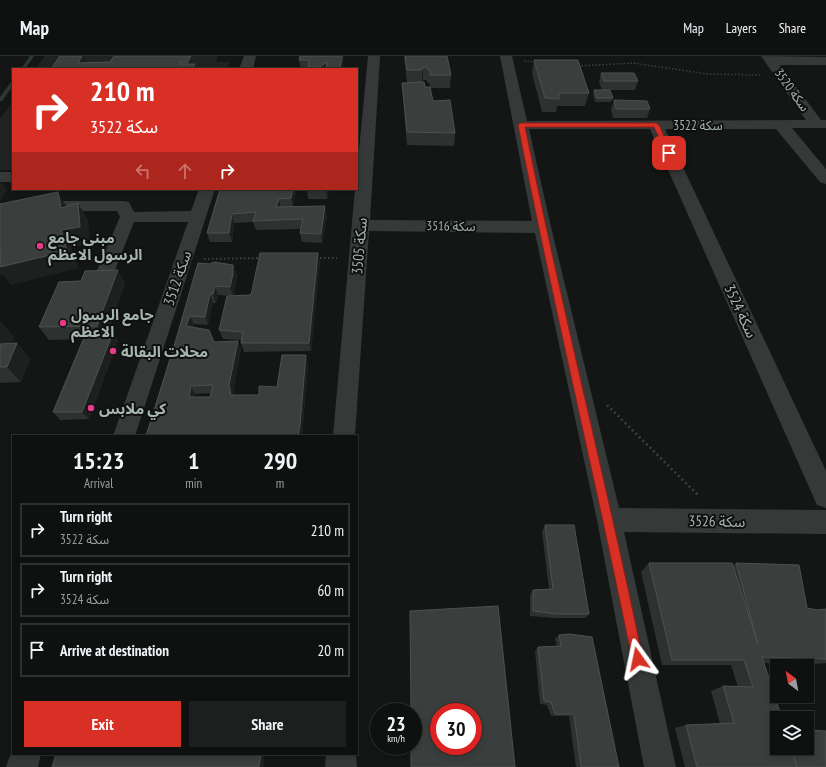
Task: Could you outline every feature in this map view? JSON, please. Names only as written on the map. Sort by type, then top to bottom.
[{"type":"street","points":[[246,68],[250,56]]},
{"type":"street","name":"سكة 3505","points":[[344,435],[361,225],[364,99],[374,56]]},
{"type":"street","points":[[506,57],[542,227],[609,520],[660,767]]},
{"type":"street","points":[[769,58],[826,61]]},
{"type":"street","name":"سكة 3520","points":[[769,58],[782,77],[822,124]]},
{"type":"street","name":"سكة 3522","points":[[521,125],[822,124]]},
{"type":"street","name":"سكة 3524","points":[[656,125],[826,497]]},
{"type":"street","points":[[781,125],[826,179]]},
{"type":"street","points":[[0,177],[12,177]]},
{"type":"street","name":"سكة 3512","points":[[124,435],[207,190]]},
{"type":"street","points":[[35,206],[123,206],[128,217],[104,275]]},
{"type":"street","points":[[128,217],[198,216]]},
{"type":"street","name":"سكة 3516","points":[[361,225],[542,227]]},
{"type":"street","name":"سكة 3526","points":[[609,520],[826,522]]},
{"type":"street","points":[[22,767],[26,755]]},
{"type":"street","points":[[341,755],[341,767]]},
{"type":"path","points":[[506,57],[537,62]]},
{"type":"path","points":[[575,66],[590,67],[610,63],[633,63],[657,65],[688,72],[710,74],[746,73],[782,77]]},
{"type":"path","points":[[184,260],[266,258]]},
{"type":"path","points":[[312,258],[358,258]]},
{"type":"path","points":[[575,374],[723,521]]},
{"type":"shaded area","points":[[45,56],[218,56],[216,62],[230,62],[227,68],[37,68]]},
{"type":"shaded area","points":[[12,102],[12,170],[0,170],[0,119]]},
{"type":"building","points":[[60,56],[82,56],[78,63],[110,62],[114,56],[191,56],[188,62],[181,62],[179,64],[195,64],[193,68],[52,68]]},
{"type":"building","points":[[300,56],[342,56],[340,68],[326,68],[327,62],[320,67],[308,67],[309,60],[299,60]]},
{"type":"building","points":[[405,56],[447,56],[451,75],[430,75],[430,70],[427,69],[428,67],[423,67],[422,70],[407,70]]},
{"type":"building","points":[[534,60],[578,60],[589,93],[559,93],[559,99],[545,98]]},
{"type":"building","points":[[601,73],[634,73],[638,81],[604,81]]},
{"type":"building","points":[[424,82],[425,87],[430,87],[433,101],[450,100],[455,133],[407,132],[402,83]]},
{"type":"building","points":[[594,90],[610,90],[613,98],[597,98]]},
{"type":"building","points":[[614,100],[647,101],[650,109],[616,109]]},
{"type":"building","points":[[220,190],[293,190],[291,198],[279,199],[276,207],[325,206],[321,234],[300,233],[303,219],[253,221],[256,212],[232,214],[229,233],[207,233]]},
{"type":"building","points":[[58,192],[61,208],[78,203],[80,227],[61,230],[67,251],[0,267],[0,204]]},
{"type":"building","points":[[260,253],[318,253],[309,343],[241,343],[243,332],[219,330],[227,296],[251,295]]},
{"type":"building","points":[[214,262],[233,265],[233,274],[230,287],[215,286],[213,294],[210,294],[205,317],[190,316],[186,326],[209,330],[214,342],[238,341],[229,385],[231,395],[259,395],[259,386],[277,387],[282,355],[306,355],[298,435],[146,435],[198,263],[210,264]],"holes":[[[213,385],[210,397],[189,397],[191,386]]]},
{"type":"building","points":[[118,270],[97,326],[39,327],[59,282],[81,281],[85,271]]},
{"type":"building","points":[[86,333],[113,333],[82,412],[53,412]]},
{"type":"building","points":[[17,343],[7,367],[0,367],[0,344]]},
{"type":"building","points":[[545,525],[574,525],[589,614],[557,614],[533,611],[533,590],[553,589]]},
{"type":"building","points":[[649,563],[732,563],[758,644],[736,563],[799,565],[807,608],[817,610],[826,609],[826,659],[762,657],[770,681],[770,703],[777,703],[780,711],[770,711],[770,755],[793,755],[797,767],[697,767],[686,725],[734,723],[723,686],[753,687],[744,660],[672,660]]},
{"type":"building","points":[[498,606],[515,767],[411,767],[411,755],[422,755],[422,703],[411,703],[410,611]]},
{"type":"building","points":[[570,634],[592,637],[619,767],[581,767],[574,714],[555,714],[551,702],[544,701],[538,647],[561,646],[559,635]]},
{"type":"building","points":[[814,730],[826,731],[826,767],[797,767],[793,755],[814,755]]},
{"type":"building","points":[[56,755],[261,755],[259,767],[52,767]]},
{"type":"waterway","points":[[24,68],[32,56]]},
{"type":"waterway","points":[[0,100],[12,84]]},
{"type":"place","name":"مبنى جامع الرسول الاعظم","points":[[40,246]]},
{"type":"place","name":"جامع الرسول الاعظم","points":[[63,323]]},
{"type":"place","name":"محلات البقالة","points":[[113,351]]},
{"type":"place","name":"كي ملابس","points":[[91,408]]},
{"type":"route","points":[[638,659],[609,520],[542,227],[521,125],[656,125],[669,153]]}]
